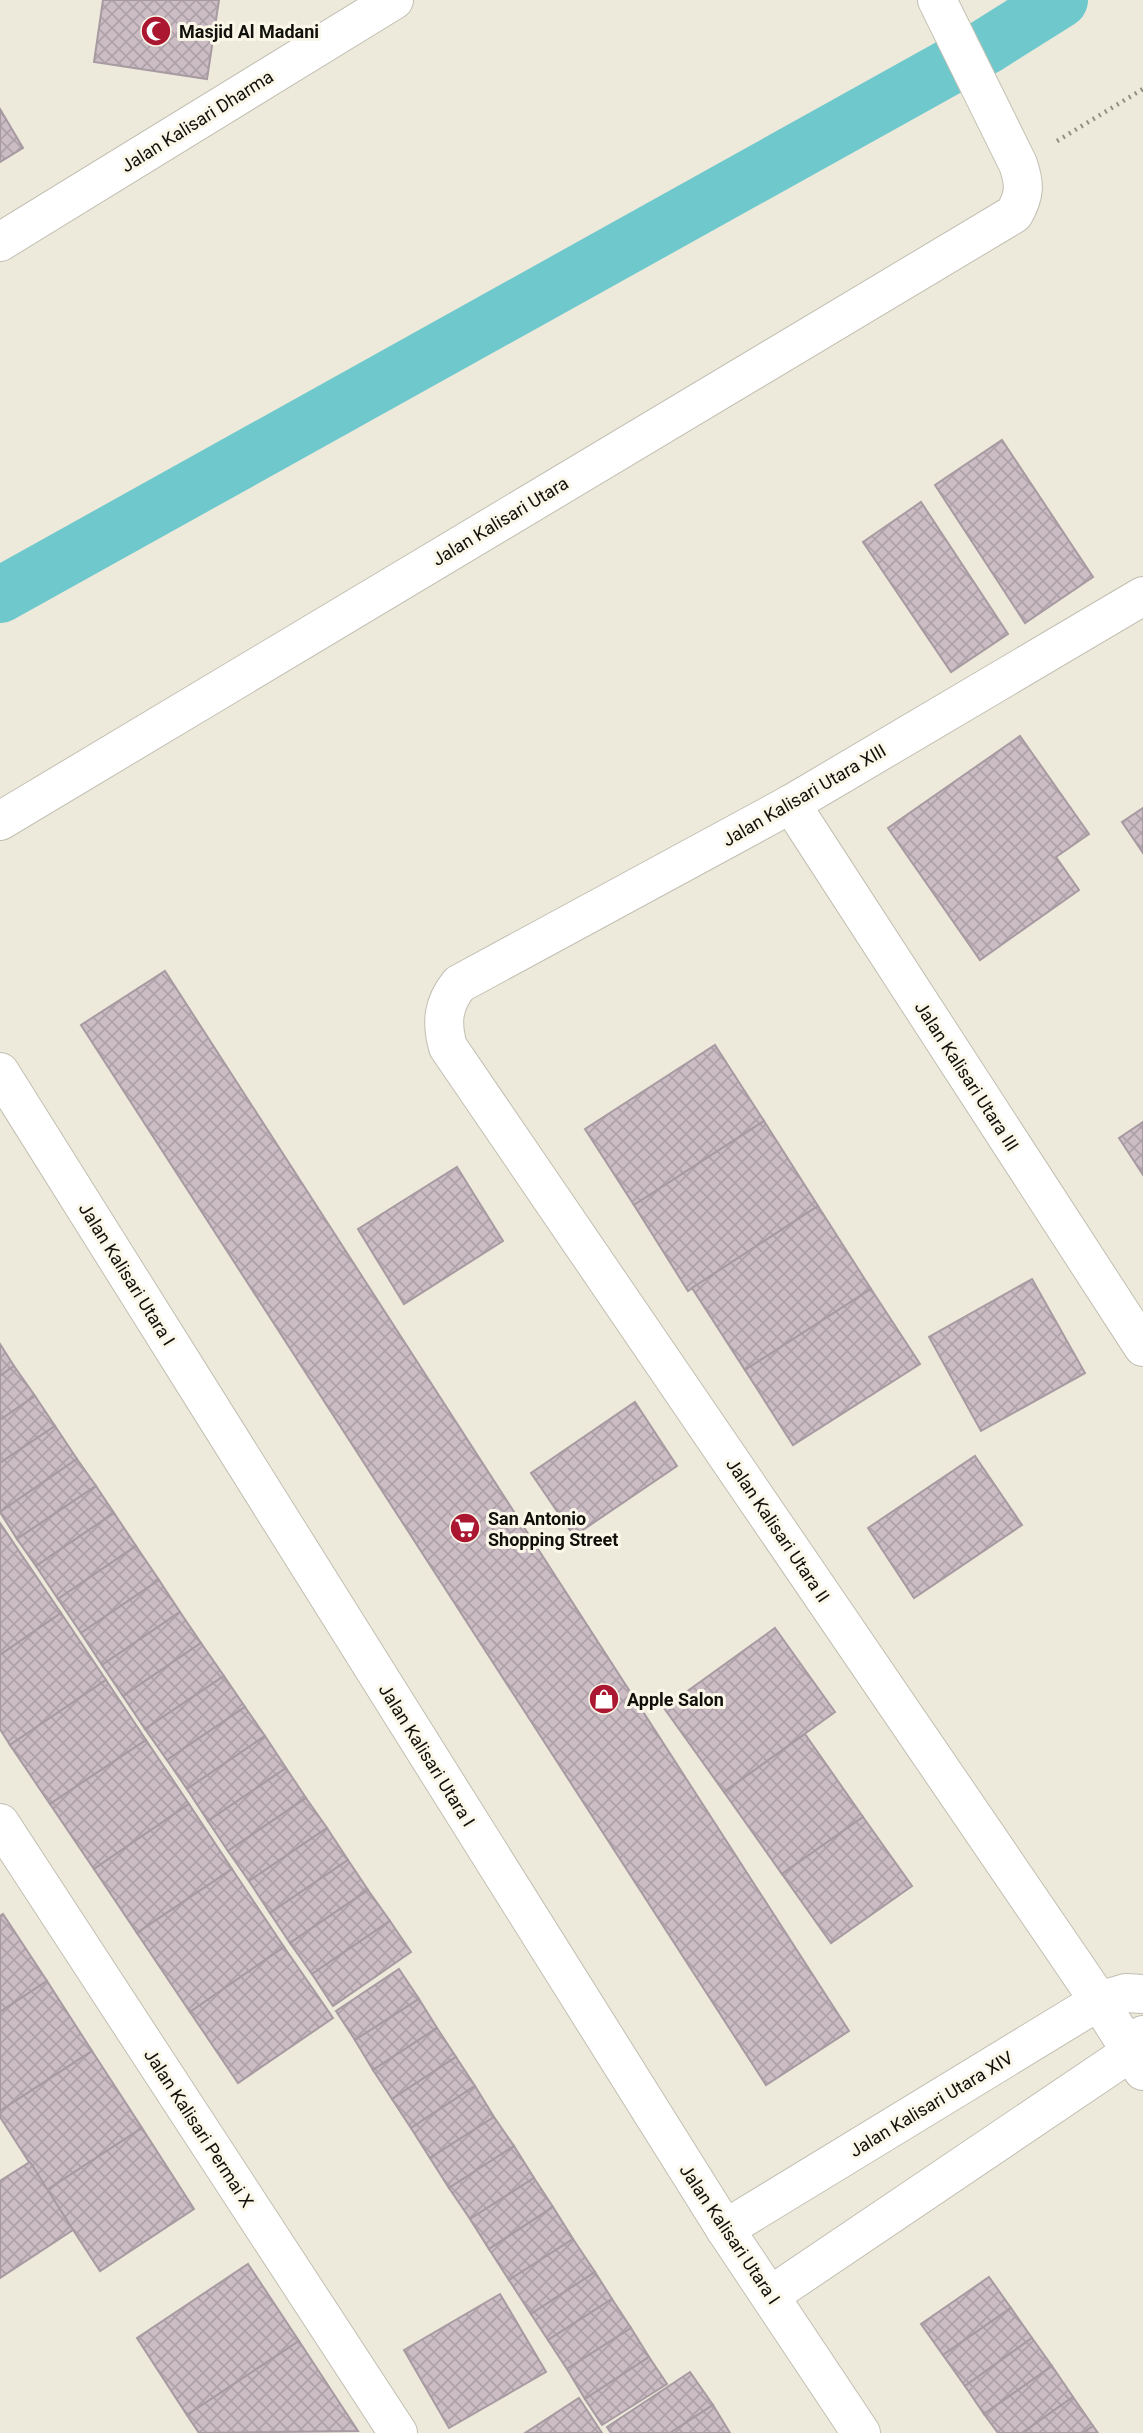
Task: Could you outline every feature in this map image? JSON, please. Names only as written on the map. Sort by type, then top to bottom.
[{"type":"street","name":"Jalan Kalisari Dharma","points":[[0,242],[394,0]]},
{"type":"street","points":[[937,0],[1018,164]]},
{"type":"street","name":"Jalan Kalisari Utara","points":[[0,821],[915,272],[1002,225],[1014,214],[1022,200],[1025,185],[1018,164]]},
{"type":"street","name":"Jalan Kalisari Utara XIII","points":[[459,984],[791,804],[1143,596]]},
{"type":"street","name":"Jalan Kalisari Utara III","points":[[791,804],[1143,1347]]},
{"type":"street","name":"Jalan Kalisari Utara II","points":[[459,984],[447,999],[443,1021],[448,1047],[1099,2001],[1139,2053]]},
{"type":"street","name":"Jalan Kalisari Utara I","points":[[0,1072],[724,2229],[771,2295],[861,2433]]},
{"type":"street","name":"Jalan Kalisari Permai X","points":[[0,1823],[398,2433]]},
{"type":"street","name":"Jalan Kalisari Utara XIV","points":[[724,2229],[1099,2001],[1126,1993],[1143,1994]]},
{"type":"street","points":[[771,2295],[1139,2053]]},
{"type":"path","points":[[1018,164],[1143,89]]},
{"type":"building","name":"Masjid Al Madani","points":[[103,0],[219,0],[207,79],[94,62]]},
{"type":"building","points":[[0,109],[23,148],[0,162]]},
{"type":"building","points":[[1002,440],[1093,577],[1025,623],[935,485]]},
{"type":"building","points":[[921,502],[1008,634],[951,672],[863,542]]},
{"type":"building","points":[[1020,736],[1089,834],[1056,857],[1079,890],[980,960],[888,828]]},
{"type":"building","points":[[1143,808],[1143,853],[1122,822]]},
{"type":"building","name":"San Antonio Shopping Street","points":[[165,971],[849,2031],[766,2085],[81,1025]]},
{"type":"building","points":[[715,1045],[764,1121],[634,1205],[585,1129]]},
{"type":"building","points":[[764,1121],[818,1206],[688,1291],[634,1205]]},
{"type":"building","points":[[1143,1122],[1143,1175],[1119,1138]]},
{"type":"building","points":[[457,1167],[503,1241],[404,1304],[358,1229]]},
{"type":"building","points":[[818,1206],[871,1289],[745,1370],[692,1288]]},
{"type":"building","points":[[1032,1279],[1085,1373],[981,1431],[929,1337]]},
{"type":"building","points":[[871,1289],[920,1364],[793,1445],[745,1370]]},
{"type":"building","points":[[0,1344],[14,1366],[0,1376]]},
{"type":"building","points":[[14,1366],[35,1396],[0,1420],[0,1376]]},
{"type":"building","points":[[35,1396],[55,1426],[0,1463],[0,1420]]},
{"type":"building","points":[[635,1402],[677,1466],[574,1536],[531,1473]]},
{"type":"building","points":[[55,1426],[77,1459],[0,1512],[0,1463]]},
{"type":"building","points":[[975,1456],[1022,1525],[914,1598],[868,1528]]},
{"type":"building","points":[[77,1459],[96,1486],[17,1539],[0,1512]]},
{"type":"building","points":[[96,1486],[114,1513],[36,1566],[17,1539]]},
{"type":"building","points":[[114,1513],[136,1546],[58,1599],[36,1566]]},
{"type":"building","points":[[0,1523],[61,1613],[0,1655]]},
{"type":"building","points":[[136,1546],[159,1580],[81,1633],[58,1599]]},
{"type":"building","points":[[159,1580],[180,1612],[102,1665],[81,1633]]},
{"type":"building","points":[[180,1612],[201,1643],[123,1696],[102,1665]]},
{"type":"building","points":[[61,1613],[106,1680],[10,1745],[0,1729],[0,1655]]},
{"type":"building","points":[[775,1628],[835,1712],[724,1792],[664,1708]]},
{"type":"building","points":[[201,1643],[224,1676],[145,1729],[123,1696]]},
{"type":"building","points":[[224,1676],[245,1707],[167,1760],[145,1729]]},
{"type":"building","points":[[106,1680],[146,1740],[50,1804],[10,1745]]},
{"type":"building","points":[[245,1707],[265,1736],[187,1789],[167,1760]]},
{"type":"building","points":[[805,1734],[863,1817],[782,1874],[724,1792]]},
{"type":"building","points":[[265,1736],[286,1768],[208,1821],[187,1789]]},
{"type":"building","points":[[146,1740],[189,1804],[94,1869],[50,1804]]},
{"type":"building","points":[[286,1768],[306,1798],[228,1851],[208,1821]]},
{"type":"building","points":[[306,1798],[327,1828],[249,1881],[228,1851]]},
{"type":"building","points":[[189,1804],[232,1869],[137,1933],[94,1869]]},
{"type":"building","points":[[863,1817],[912,1886],[831,1943],[782,1874]]},
{"type":"building","points":[[327,1828],[348,1860],[270,1913],[249,1881]]},
{"type":"building","points":[[348,1860],[368,1890],[290,1943],[270,1913]]},
{"type":"building","points":[[232,1869],[284,1947],[190,2012],[137,1933]]},
{"type":"building","points":[[368,1890],[390,1921],[312,1974],[290,1943]]},
{"type":"building","points":[[3,1914],[47,1981],[0,2012],[0,1916]]},
{"type":"building","points":[[390,1921],[411,1952],[333,2006],[312,1974]]},
{"type":"building","points":[[284,1947],[333,2018],[238,2083],[190,2012]]},
{"type":"building","points":[[399,1969],[419,1999],[355,2040],[336,2011]]},
{"type":"building","points":[[47,1981],[92,2051],[0,2111],[0,2012]]},
{"type":"building","points":[[419,1999],[437,2028],[373,2070],[355,2040]]},
{"type":"building","points":[[437,2028],[456,2057],[392,2099],[373,2070]]},
{"type":"building","points":[[92,2051],[142,2128],[47,2190],[0,2117],[0,2111]]},
{"type":"building","points":[[456,2057],[475,2086],[411,2128],[392,2099]]},
{"type":"building","points":[[475,2086],[494,2117],[430,2158],[411,2128]]},
{"type":"building","points":[[494,2117],[514,2146],[449,2188],[430,2158]]},
{"type":"building","points":[[142,2128],[194,2209],[100,2271],[47,2190]]},
{"type":"building","points":[[514,2146],[534,2178],[470,2219],[449,2188]]},
{"type":"building","points":[[30,2162],[73,2230],[0,2278],[0,2181]]},
{"type":"building","points":[[534,2178],[553,2207],[489,2249],[470,2219]]},
{"type":"building","points":[[553,2207],[573,2239],[509,2280],[489,2249]]},
{"type":"building","points":[[573,2239],[595,2272],[531,2314],[509,2280]]},
{"type":"building","points":[[248,2264],[299,2341],[187,2415],[137,2338]]},
{"type":"building","points":[[595,2272],[612,2299],[548,2340],[531,2314]]},
{"type":"building","points":[[989,2277],[1011,2308],[943,2355],[921,2324]]},
{"type":"building","points":[[500,2294],[546,2372],[449,2428],[404,2350]]},
{"type":"building","points":[[612,2299],[631,2328],[567,2369],[548,2340]]},
{"type":"building","points":[[1011,2308],[1032,2338],[965,2386],[943,2355]]},
{"type":"building","points":[[631,2328],[649,2357],[585,2399],[567,2369]]},
{"type":"building","points":[[1032,2338],[1052,2366],[984,2414],[965,2386]]},
{"type":"building","points":[[299,2341],[358,2431],[199,2433],[187,2415]]},
{"type":"building","points":[[649,2357],[667,2384],[602,2425],[585,2399]]},
{"type":"building","points":[[1052,2366],[1073,2397],[1022,2433],[998,2433],[984,2414]]},
{"type":"building","points":[[690,2372],[713,2405],[670,2433],[611,2433],[607,2427]]},
{"type":"building","points":[[1073,2397],[1093,2426],[1083,2433],[1022,2433]]},
{"type":"building","points":[[579,2398],[602,2433],[525,2433]]},
{"type":"building","points":[[713,2405],[730,2433],[670,2433]]},
{"type":"building","points":[[1093,2426],[1098,2433],[1083,2433]]},
{"type":"waterway","points":[[0,595],[987,46],[1060,0]]},
{"type":"place","name":"Masjid Al Madani","points":[[156,31]]},
{"type":"place","name":"San Antonio Shopping Street","points":[[465,1528]]},
{"type":"place","name":"Apple Salon","points":[[604,1699]]}]
